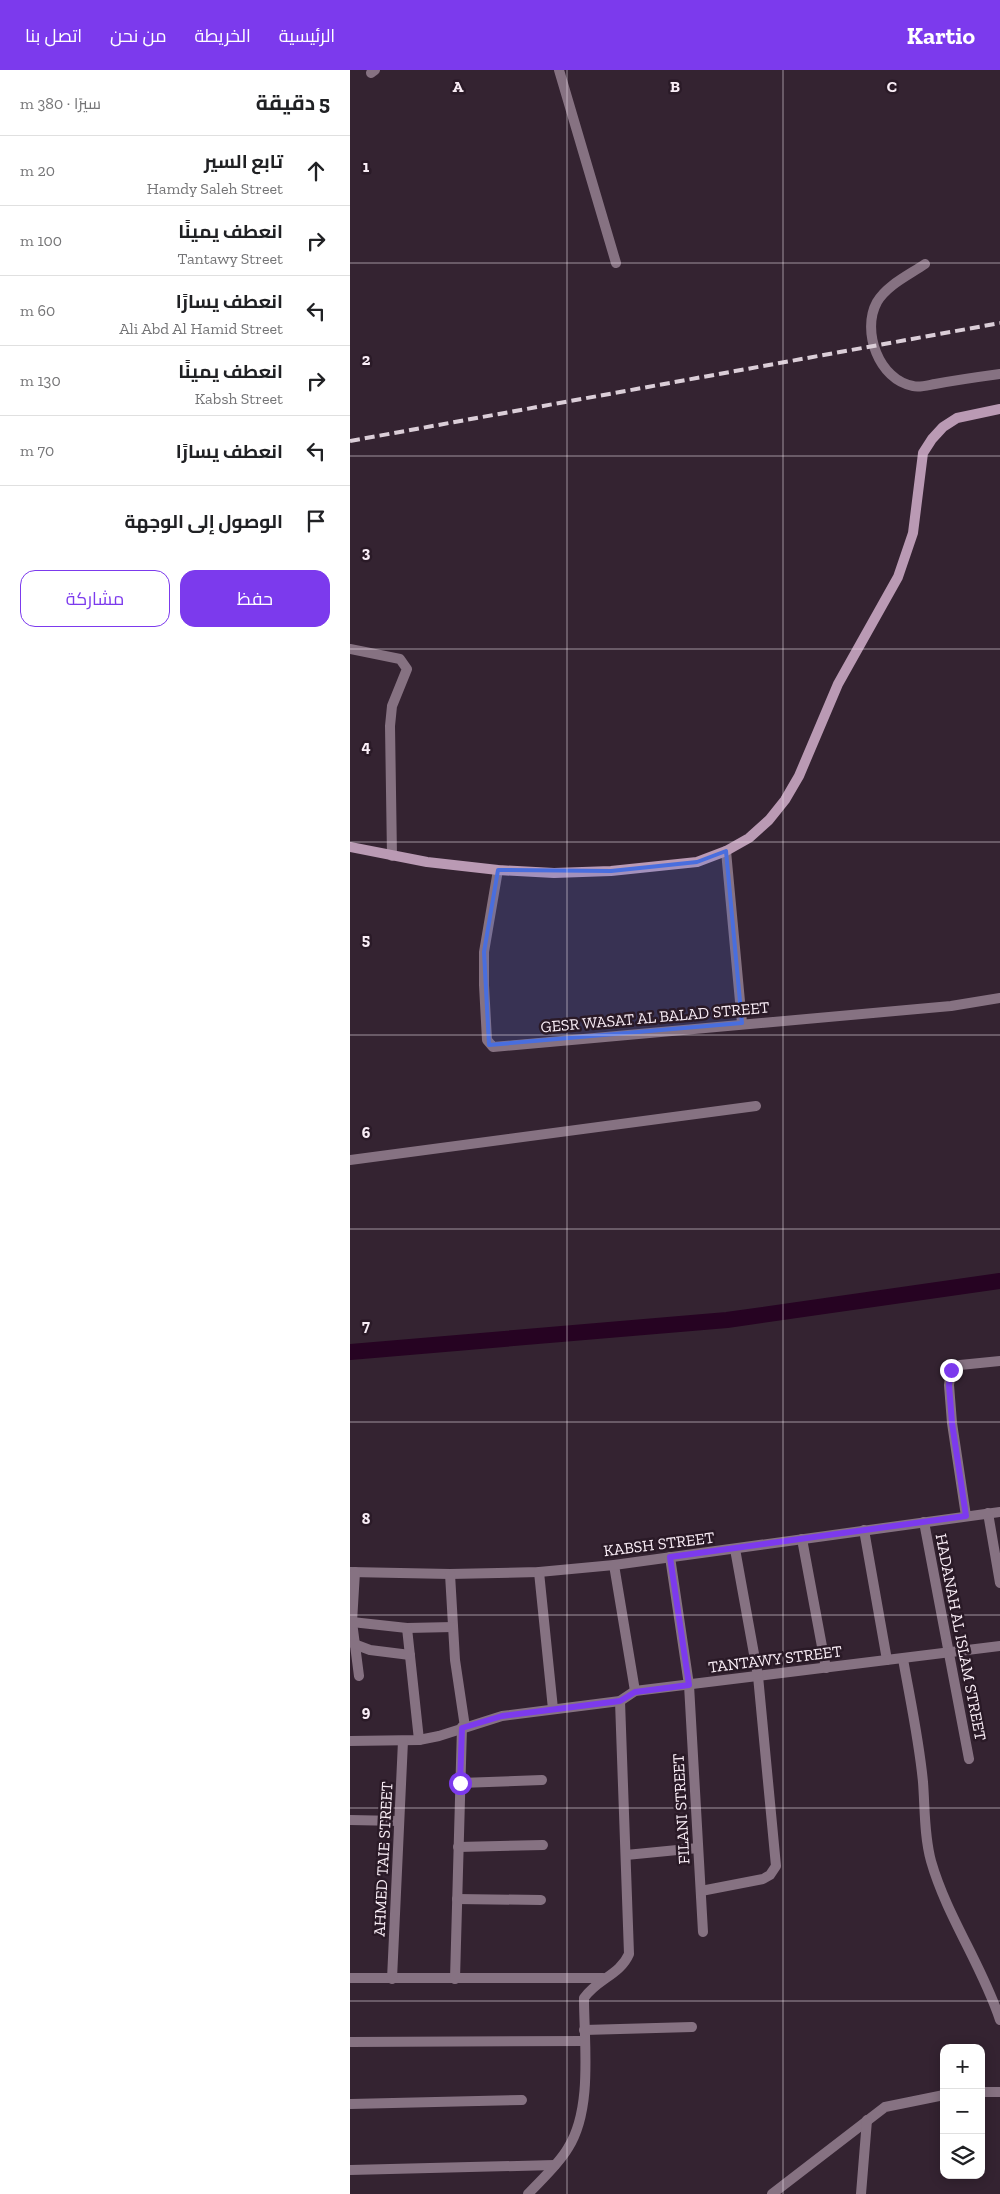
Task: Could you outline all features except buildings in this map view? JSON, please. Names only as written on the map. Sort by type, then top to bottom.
[{"type":"street","points":[[559,70],[616,263]]},
{"type":"street","points":[[925,264],[887,290],[877,303],[872,317],[871,333],[882,366],[896,380],[914,387],[1000,374]]},
{"type":"street","points":[[350,848],[392,856],[498,870],[554,873],[611,871],[697,862],[726,851],[748,838],[769,820],[786,800],[838,684],[898,577],[913,532],[924,453],[932,439],[943,427],[957,418],[1000,409]]},
{"type":"street","points":[[350,649],[400,659],[407,669],[392,706],[390,726],[392,856]]},
{"type":"street","points":[[726,851],[742,1023]]},
{"type":"street","name":"GESR WASAT AL BALAD STREET","points":[[498,870],[484,952],[484,985],[489,1045],[498,1047],[742,1023],[951,1006],[1000,998]]},
{"type":"street","points":[[350,1160],[756,1106]]},
{"type":"street","points":[[966,1516],[952,1423],[949,1385],[951,1370],[960,1364],[1000,1361]]},
{"type":"street","name":"KABSH STREET","points":[[352,1572],[450,1574],[539,1572],[614,1565],[1000,1512]]},
{"type":"street","points":[[988,1513],[1000,1583]]},
{"type":"street","name":"HADANAH AL ISLAM STREET","points":[[924,1522],[969,1758]]},
{"type":"street","points":[[864,1530],[887,1660]]},
{"type":"street","points":[[802,1539],[826,1668]]},
{"type":"street","points":[[701,1891],[763,1879],[770,1875],[776,1866],[758,1676],[735,1549]]},
{"type":"street","name":"FILANI STREET","points":[[670,1557],[689,1685],[703,1932]]},
{"type":"street","points":[[614,1565],[635,1692]]},
{"type":"street","points":[[352,1572],[353,1648],[359,1676]]},
{"type":"street","points":[[539,1572],[553,1709]]},
{"type":"street","points":[[450,1574],[452,1627],[463,1727],[454,1980]]},
{"type":"street","points":[[352,1622],[407,1628],[452,1627]]},
{"type":"street","points":[[407,1628],[419,1740]]},
{"type":"street","name":"TANTAWY STREET","points":[[350,1741],[419,1740],[439,1736],[502,1716],[620,1701],[635,1692],[1000,1646]]},
{"type":"street","points":[[353,1648],[410,1655]]},
{"type":"street","points":[[903,1658],[918,1744],[924,1821],[930,1859],[943,1896],[979,1968],[1000,2020]]},
{"type":"street","points":[[528,2194],[568,2149],[577,2129],[583,2107],[584,1998],[603,1978],[619,1970],[629,1954],[620,1701]]},
{"type":"street","name":"AHMED TAIE STREET","points":[[392,1979],[403,1741]]},
{"type":"street","points":[[460,1783],[542,1780]]},
{"type":"street","points":[[350,1820],[399,1821]]},
{"type":"street","points":[[458,1846],[543,1845]]},
{"type":"street","points":[[626,1855],[698,1848]]},
{"type":"street","points":[[457,1899],[541,1900]]},
{"type":"street","points":[[350,1978],[454,1980],[603,1978]]},
{"type":"street","points":[[350,2042],[584,2036],[692,2027]]},
{"type":"street","points":[[985,2092],[1000,2092]]},
{"type":"street","points":[[772,2194],[884,2107],[940,2096]]},
{"type":"street","points":[[350,2104],[522,2100]]},
{"type":"street","points":[[861,2194],[867,2120]]},
{"type":"street","points":[[350,2170],[555,2165]]},
{"type":"highlighted area","points":[[726,851],[742,1023],[489,1045],[484,952],[498,870],[611,871],[697,862]]},
{"type":"waterway","points":[[350,1352],[727,1320],[1000,1281]]},
{"type":"railway","points":[[350,441],[1000,323]]},
{"type":"route","points":[[460,1783],[462,1728],[502,1716],[620,1701],[635,1692],[689,1685],[670,1557],[966,1516],[952,1423],[949,1385],[951,1370]]}]
